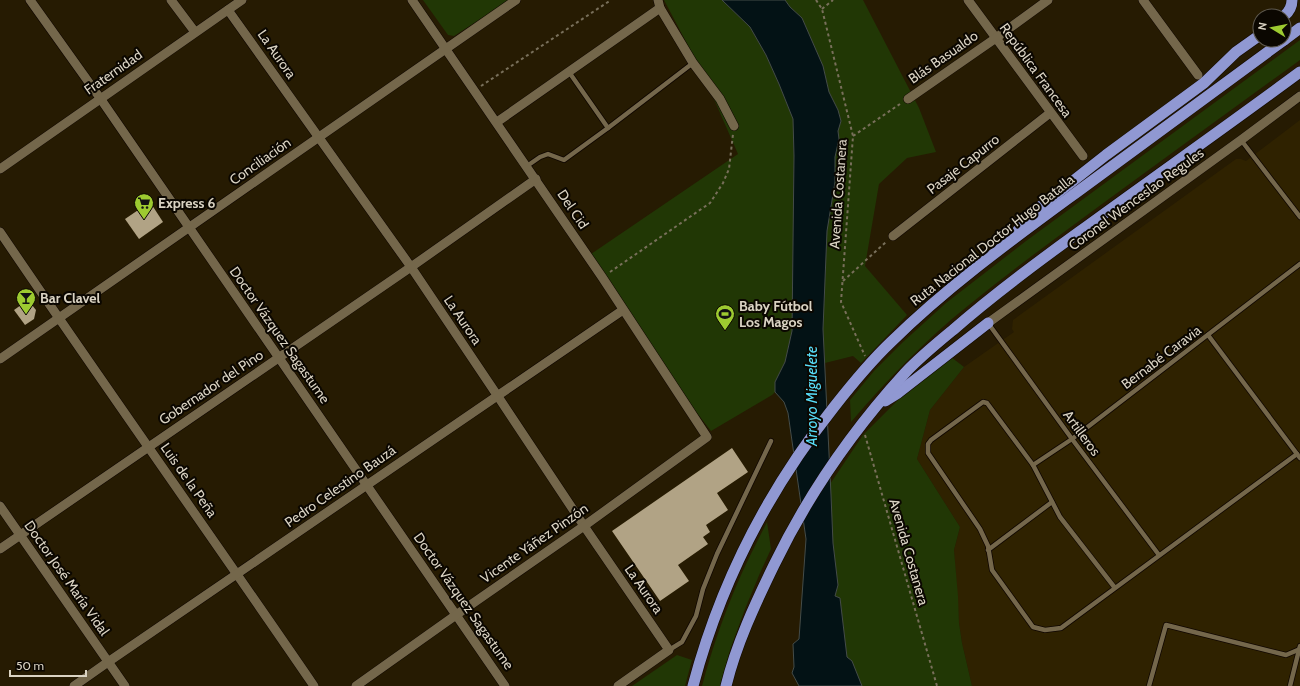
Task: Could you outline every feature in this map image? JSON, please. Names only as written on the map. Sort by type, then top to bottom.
[{"type":"highway","points":[[1007,243],[1023,223],[1041,206],[1106,155],[1204,83],[1236,52],[1252,40]]},
{"type":"highway","name":"Ruta Nacional Doctor Hugo Batalla","points":[[693,686],[709,633],[722,598],[758,521],[816,430],[869,365],[889,344],[940,297],[1007,243],[1273,48]]},
{"type":"highway","points":[[726,686],[740,644],[769,575],[793,527],[829,468],[849,440],[906,372],[927,352],[999,291],[1046,255],[1300,72]]},
{"type":"highway","points":[[876,407],[898,393],[988,323]]},
{"type":"street","name":"Doctor Vázquez Sagastume","points":[[30,0],[100,98],[505,686]]},
{"type":"street","points":[[171,0],[195,32]]},
{"type":"street","name":"Fraternidad","points":[[0,169],[242,0]]},
{"type":"street","name":"Del Cid","points":[[412,0],[527,166],[707,436]]},
{"type":"street","name":"Conciliación","points":[[0,359],[516,0]]},
{"type":"street","name":"República Francesa","points":[[968,0],[1083,156]]},
{"type":"street","name":"Blás Basualdo","points":[[908,99],[1048,0]]},
{"type":"street","points":[[1142,0],[1198,75]]},
{"type":"street","points":[[496,122],[568,72],[659,4],[693,62],[720,99],[734,126]]},
{"type":"street","name":"La Aurora","points":[[228,10],[411,267],[584,526],[669,650]]},
{"type":"street","name":"Coronel Wenceslao Regules","points":[[988,323],[1300,96]]},
{"type":"street","name":"Pasaje Capurro","points":[[893,236],[1050,113]]},
{"type":"street","name":"Gobernador del Pino","points":[[0,549],[536,180]]},
{"type":"street","name":"Luis de la Peña","points":[[0,232],[314,686]]},
{"type":"street","name":"Pedro Celestino Bauzá","points":[[74,686],[366,484],[623,310]]},
{"type":"street","name":"Vicente Yáñez Pinzón","points":[[356,686],[456,614],[584,526],[707,436]]},
{"type":"street","name":"Doctor José María Vidal","points":[[0,506],[125,686]]},
{"type":"street","points":[[618,686],[669,650]]},
{"type":"lane","points":[[527,166],[540,157],[548,154],[564,160],[693,62]]},
{"type":"lane","points":[[568,72],[608,128]]},
{"type":"lane","points":[[1241,140],[1300,217]]},
{"type":"lane","name":"Bernabé Caravia","points":[[1033,465],[1072,439],[1300,264]]},
{"type":"lane","name":"Artilleros","points":[[988,323],[1072,439],[1159,555]]},
{"type":"lane","points":[[1208,335],[1300,458]]},
{"type":"lane","points":[[1115,588],[1060,517],[1033,465],[987,403],[983,402],[931,440],[928,444],[928,453],[980,529],[988,546],[992,570],[1033,627],[1046,630],[1061,628],[1297,454]]},
{"type":"lane","points":[[669,650],[682,642],[696,616],[703,589],[717,554],[771,441]]},
{"type":"lane","points":[[988,550],[1052,502]]},
{"type":"lane","points":[[1149,686],[1166,625],[1286,655],[1300,648]]},
{"type":"lane","points":[[1290,686],[1300,648]]},
{"type":"path","points":[[475,90],[611,0]]},
{"type":"path","name":"Avenida Costanera","points":[[816,0],[822,9],[853,136],[841,302],[869,365]]},
{"type":"path","points":[[822,9],[832,0]]},
{"type":"path","name":"Blás Basualdo","points":[[853,136],[908,99]]},
{"type":"path","points":[[602,277],[710,202],[723,183],[729,169],[734,126]]},
{"type":"path","points":[[842,281],[893,236]]},
{"type":"path","name":"Avenida Costanera","points":[[862,424],[937,686]]},
{"type":"shaded area","points":[[1300,120],[1300,686],[972,686],[959,623],[954,550],[960,527],[917,459],[930,410],[964,367],[1014,332],[1012,329],[1013,320],[1236,159],[1246,161]]},
{"type":"green space","points":[[423,0],[510,0],[454,36],[448,35]]},
{"type":"green space","points":[[664,0],[722,0],[750,27],[766,55],[793,119],[792,331],[785,362],[775,382],[775,392],[772,395],[711,431],[697,413],[591,254],[738,154],[703,74]]},
{"type":"green space","points":[[785,0],[863,0],[919,108],[936,152],[907,158],[879,184],[865,266],[907,315],[861,363],[853,356],[825,363],[823,329],[827,231],[835,182],[835,157],[839,139],[838,131],[841,121],[838,110],[829,92],[823,66],[802,18]]},
{"type":"green space","points":[[1300,40],[1300,60],[1018,266],[969,305],[907,360],[851,422],[850,400],[874,371],[946,303],[1026,241],[1289,48],[1292,48],[1292,46]]},
{"type":"green space","points":[[951,357],[964,367],[930,410],[917,459],[960,527],[954,550],[959,623],[972,686],[862,686],[852,661],[847,657],[840,598],[835,596],[838,585],[833,543],[830,484],[863,435],[903,395]]},
{"type":"green space","points":[[767,522],[771,549],[745,609],[730,650],[720,686],[702,686],[730,602],[744,568]]},
{"type":"green space","points":[[677,655],[692,660],[685,686],[632,686]]},
{"type":"water","name":"Arroyo Miguelete","points":[[722,0],[785,0],[802,18],[823,66],[829,92],[838,110],[841,121],[838,131],[839,139],[835,157],[835,182],[827,231],[823,329],[833,543],[838,585],[835,596],[840,598],[847,657],[852,661],[862,686],[799,686],[792,673],[794,667],[793,644],[799,639],[806,539],[788,413],[784,402],[775,392],[775,382],[785,362],[792,331],[793,119],[766,55],[750,27]]},
{"type":"building","name":"Express 6","points":[[150,202],[163,222],[139,239],[125,219]]},
{"type":"building","name":"Bar Clavel","points":[[28,300],[36,310],[34,319],[25,325],[14,310]]},
{"type":"building","points":[[732,448],[748,472],[717,493],[728,510],[706,525],[710,532],[703,537],[708,544],[678,565],[689,581],[660,601],[612,531]]},
{"type":"place","name":"Express 6","points":[[144,220]]},
{"type":"place","name":"Bar Clavel","points":[[26,315]]},
{"type":"place","name":"Baby Fútbol Los Magos","points":[[725,331]]}]
